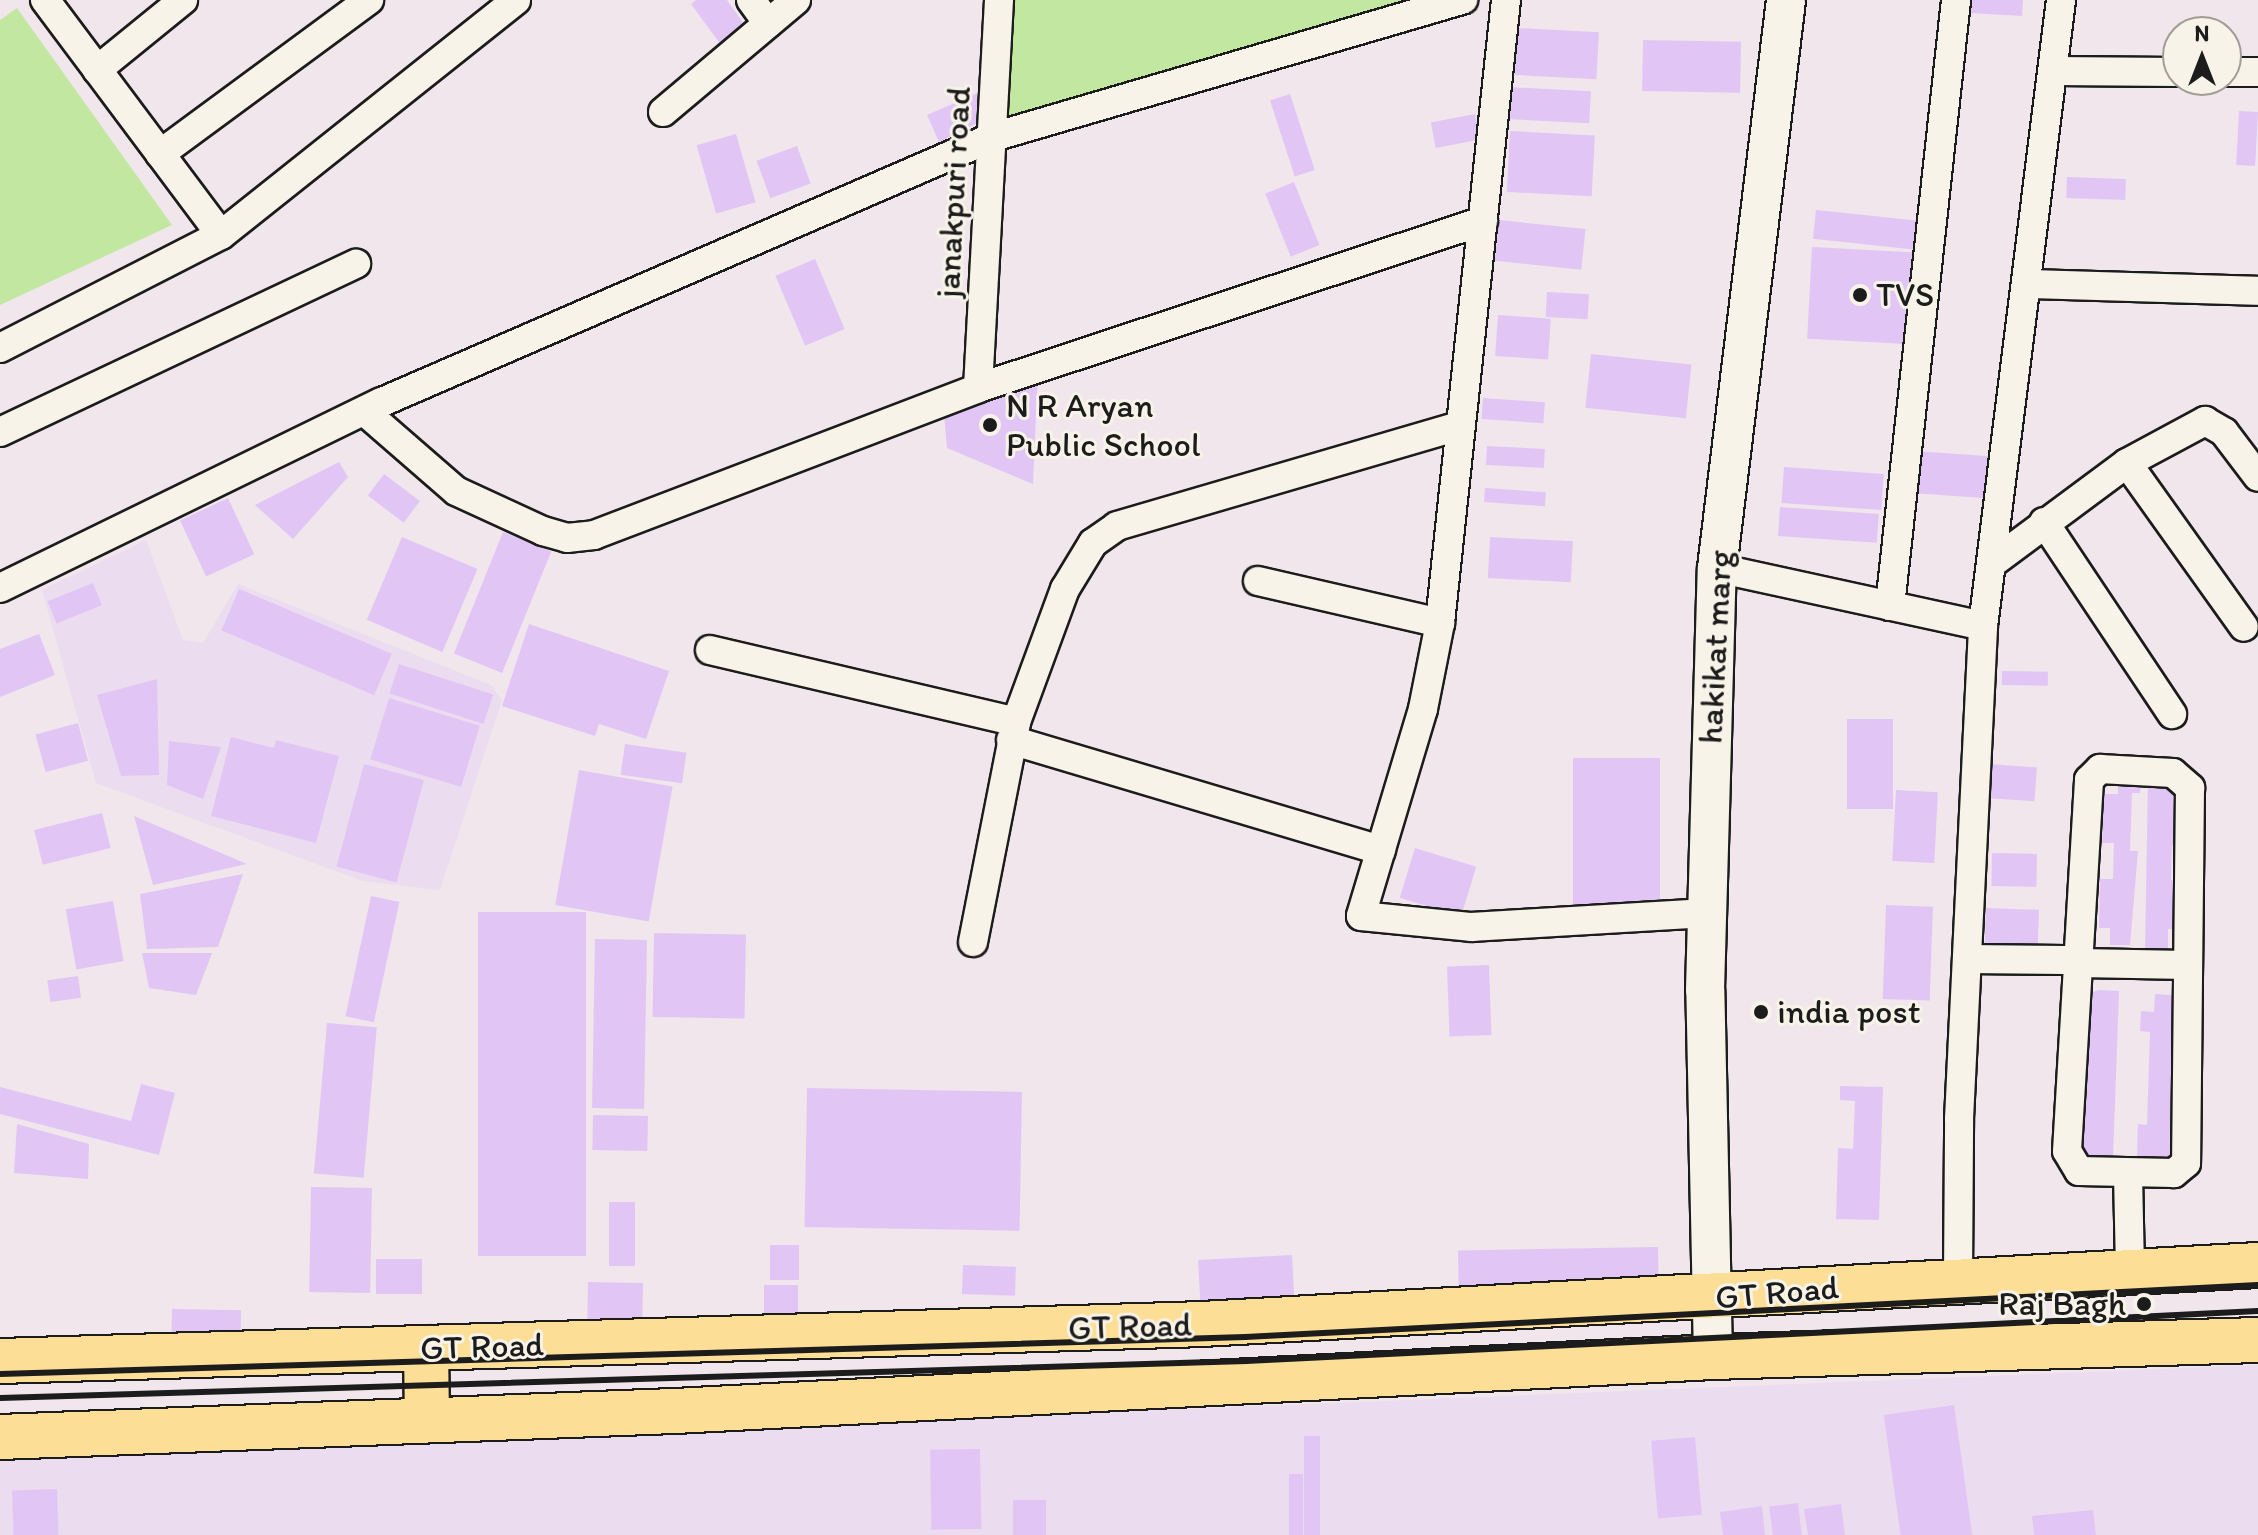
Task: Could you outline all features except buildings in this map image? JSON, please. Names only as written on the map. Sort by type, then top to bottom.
[{"type":"highway","name":"GT Road","points":[[0,1361],[1202,1324],[1711,1298],[1958,1278],[2258,1265]]},
{"type":"highway","points":[[1202,1324],[1207,1382]]},
{"type":"highway","name":"GT Road","points":[[0,1437],[427,1420],[1713,1357],[2258,1340]]},
{"type":"highway","points":[[426,1348],[427,1420]]},
{"type":"street","points":[[45,0],[221,235]]},
{"type":"street","points":[[97,70],[183,0]]},
{"type":"street","points":[[160,154],[369,0]]},
{"type":"street","points":[[0,348],[221,235],[516,0]]},
{"type":"street","points":[[751,0],[768,23]]},
{"type":"street","points":[[663,112],[796,0]]},
{"type":"street","name":"janakpuri road","points":[[978,388],[999,0]]},
{"type":"street","points":[[0,588],[364,411],[993,137],[1463,0]]},
{"type":"street","points":[[1506,0],[1458,426],[1440,623],[1423,709],[1361,916],[1472,927],[1706,913]]},
{"type":"street","name":"hakikat marg","points":[[1713,1357],[1706,913],[1717,568],[1786,0]]},
{"type":"street","points":[[1890,606],[1956,0]]},
{"type":"street","points":[[1958,1278],[1967,959],[1983,626],[1995,561],[2061,0]]},
{"type":"street","points":[[2053,71],[2162,72]]},
{"type":"street","points":[[364,411],[456,491],[567,538],[620,529],[978,388],[1483,221]]},
{"type":"street","points":[[0,432],[356,264]]},
{"type":"street","points":[[2028,284],[2258,291]]},
{"type":"street","points":[[1995,561],[2127,463],[2205,421],[2224,432],[2258,477]]},
{"type":"street","points":[[973,942],[1014,731],[1077,562],[1117,526],[1458,426]]},
{"type":"street","points":[[2127,463],[2244,627]]},
{"type":"street","points":[[2044,522],[2172,714]]},
{"type":"street","points":[[1717,568],[1983,626]]},
{"type":"street","points":[[1258,581],[1440,623]]},
{"type":"street","points":[[710,650],[1014,731],[1381,850]]},
{"type":"street","points":[[2100,769],[2173,773],[2190,788],[2186,1163],[2174,1173],[2079,1171],[2067,1151],[2072,961],[2089,780],[2100,769]]},
{"type":"street","points":[[1967,959],[2188,965]]},
{"type":"street","points":[[2128,1174],[2130,1271]]},
{"type":"shaded area","points":[[146,540],[183,640],[203,643],[238,584],[491,685],[502,700],[440,890],[363,881],[96,783],[42,590]]},
{"type":"shaded area","points":[[2258,1365],[2258,1535],[0,1535],[0,1458]]},
{"type":"green space","points":[[999,0],[1463,0],[993,137]]},
{"type":"green space","points":[[17,8],[172,225],[0,305],[0,20]]},
{"type":"railway","points":[[0,1374],[1245,1337],[2258,1285]]},
{"type":"railway","points":[[0,1398],[1246,1361],[2258,1311]]},
{"type":"place","name":"TVS","points":[[1860,295]]},
{"type":"place","name":"N R Aryan Public School","points":[[990,425]]},
{"type":"place","name":"india post","points":[[1761,1012]]},
{"type":"place","name":"Raj Bagh","points":[[2144,1304]]}]
